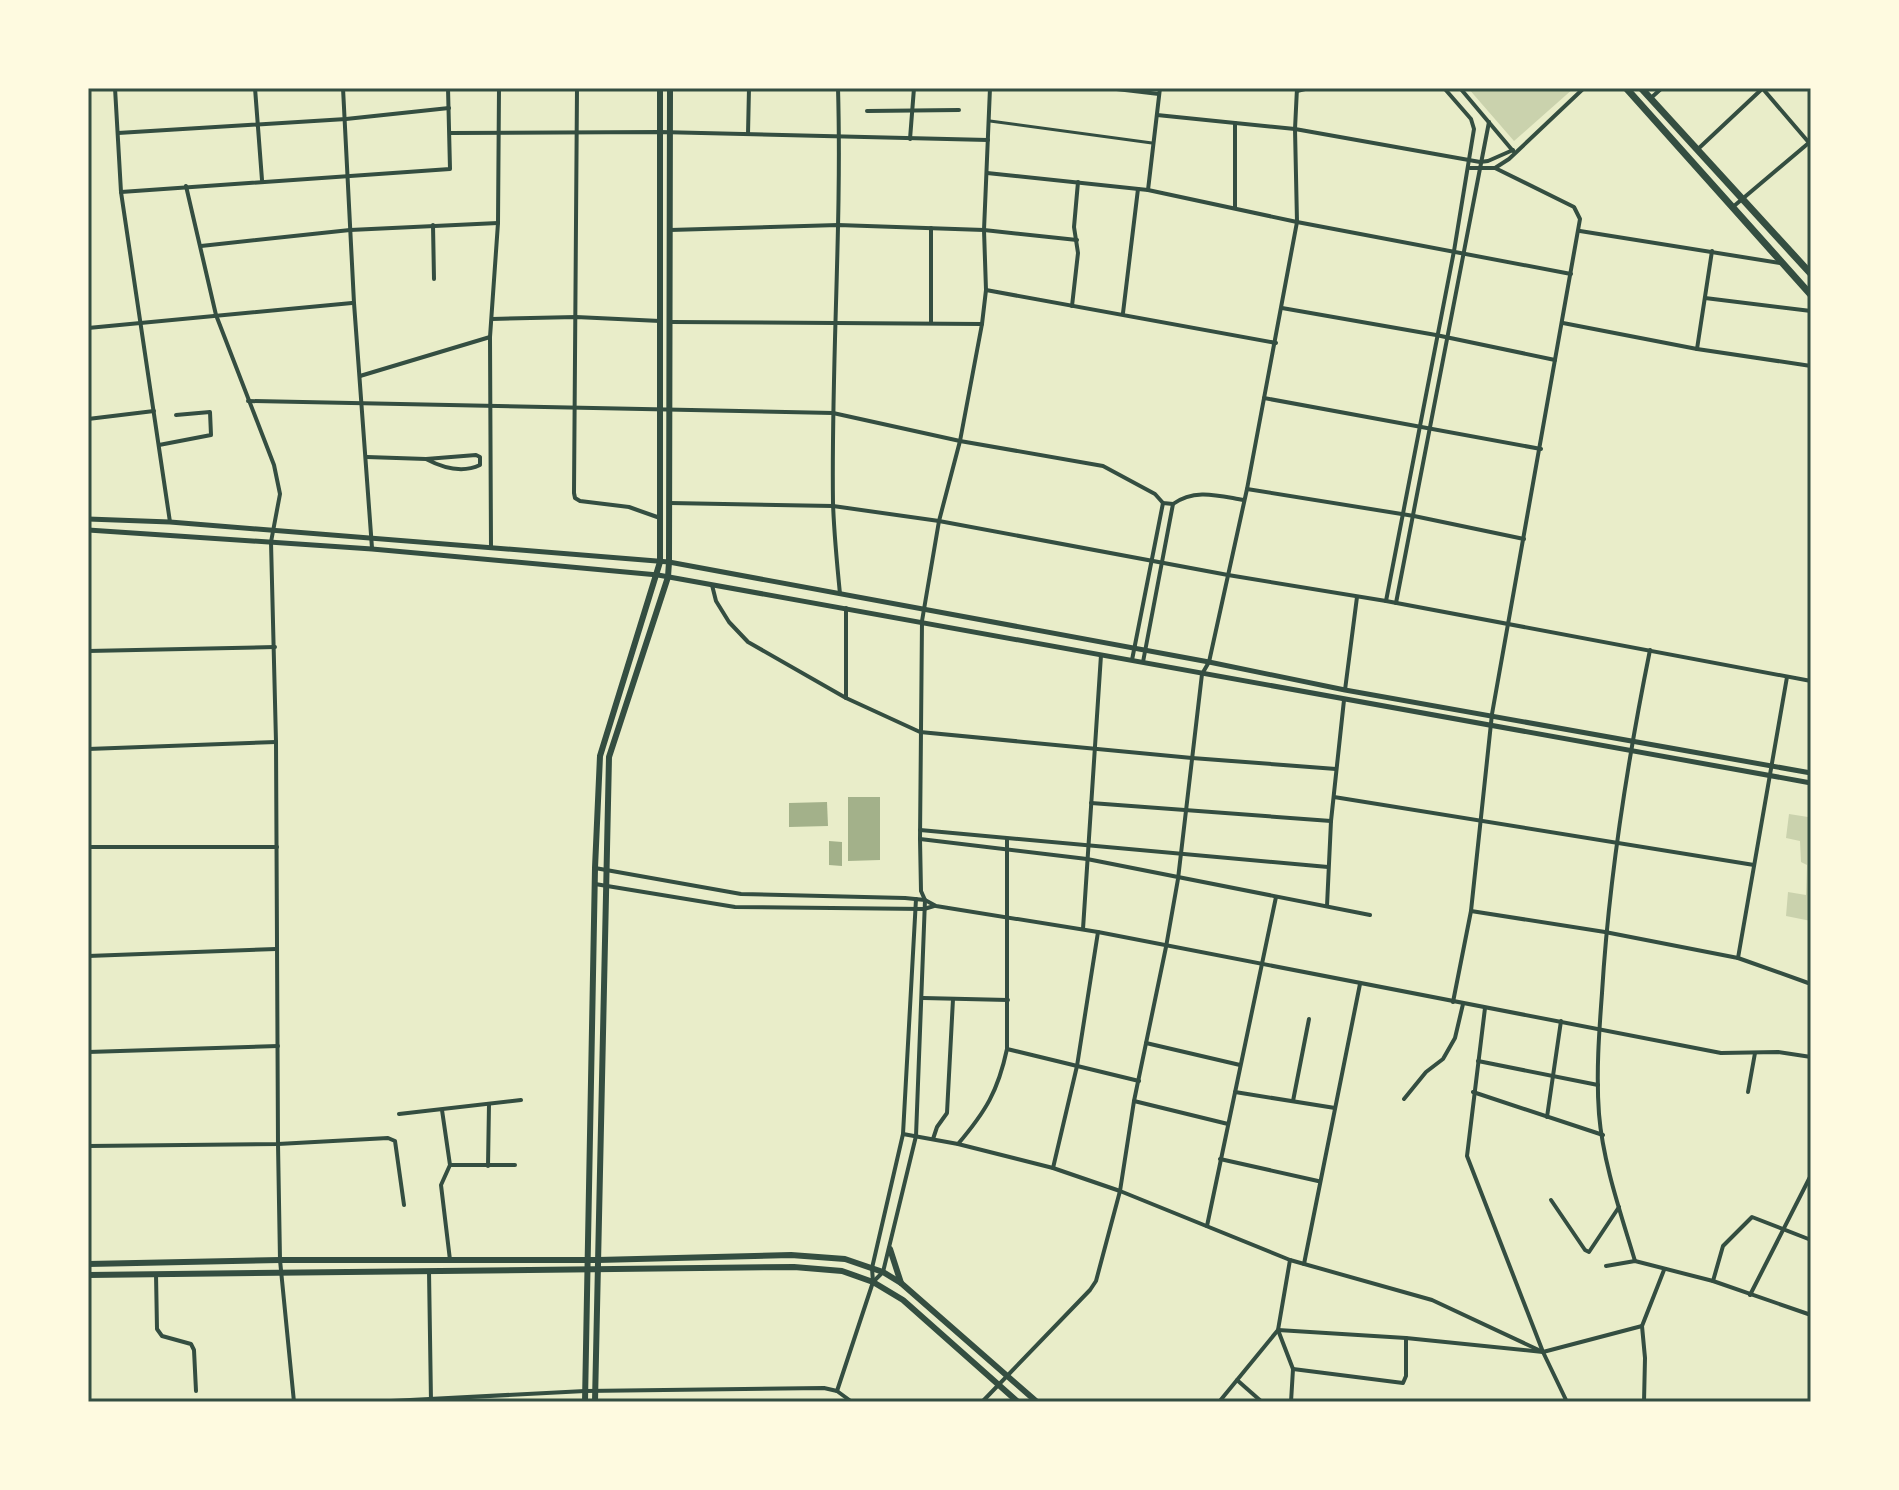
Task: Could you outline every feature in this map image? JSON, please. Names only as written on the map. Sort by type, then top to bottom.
[{"type":"main road","points":[[585,1402],[600,756],[660,562],[660,88]]},
{"type":"main road","points":[[595,1402],[609,757],[668,577],[669,562],[670,88]]},
{"type":"main road","points":[[1626,88],[1811,295]]},
{"type":"main road","points":[[1641,88],[1811,274]]},
{"type":"main road","points":[[890,1249],[901,1283]]},
{"type":"main road","points":[[88,1264],[280,1260],[598,1260],[791,1255],[845,1259],[883,1272],[901,1283],[1037,1402]]},
{"type":"main road","points":[[88,1275],[794,1267],[842,1271],[873,1282],[903,1300],[1018,1402]]},
{"type":"street","points":[[115,88],[121,192],[170,522]]},
{"type":"street","points":[[255,88],[262,180]]},
{"type":"street","points":[[343,88],[354,303],[372,549]]},
{"type":"street","points":[[121,192],[450,169],[448,88]]},
{"type":"street","points":[[491,548],[490,337],[498,223],[499,88]]},
{"type":"street","points":[[577,88],[574,493],[580,501],[629,507],[660,518]]},
{"type":"street","points":[[748,134],[749,88]]},
{"type":"street","points":[[838,88],[840,138],[833,506],[840,594]]},
{"type":"street","points":[[910,139],[914,88]]},
{"type":"street","points":[[873,1282],[883,1272],[890,1249],[916,1136],[925,900],[921,891],[920,839],[922,621],[939,521],[960,441],[982,324],[986,290],[984,230],[990,88]]},
{"type":"street","points":[[1108,88],[1160,91],[1148,190]]},
{"type":"street","points":[[982,1402],[1096,1281],[1120,1191],[1134,1101],[1178,879],[1202,674],[1209,662],[1247,489],[1297,222],[1297,90],[1309,88]]},
{"type":"street","points":[[1386,601],[1454,251],[1474,129],[1471,119],[1444,88]]},
{"type":"street","points":[[1460,88],[1514,151]]},
{"type":"street","points":[[1495,168],[1584,88]]},
{"type":"street","points":[[1650,98],[1662,88]]},
{"type":"street","points":[[1698,149],[1763,88],[1810,142],[1734,206]]},
{"type":"street","points":[[118,133],[346,119],[449,108]]},
{"type":"street","points":[[867,111],[959,110]]},
{"type":"street","points":[[1157,115],[1295,129],[1480,162],[1514,151]]},
{"type":"street","points":[[990,121],[1154,143]]},
{"type":"street","points":[[1396,603],[1489,122]]},
{"type":"street","points":[[1235,123],[1235,209]]},
{"type":"street","points":[[451,133],[671,132],[988,140]]},
{"type":"street","points":[[1453,1002],[1471,911],[1492,714],[1580,231],[1580,219],[1574,207],[1495,168],[1469,168]]},
{"type":"street","points":[[987,173],[1148,190],[1571,274]]},
{"type":"street","points":[[1072,306],[1078,253],[1074,227],[1078,182]]},
{"type":"street","points":[[186,186],[216,315],[274,465],[280,494],[271,542],[275,647],[278,1144],[280,1260],[294,1402]]},
{"type":"street","points":[[1123,313],[1138,189]]},
{"type":"street","points":[[201,246],[350,230],[498,223]]},
{"type":"street","points":[[433,225],[434,279]]},
{"type":"street","points":[[670,230],[838,225],[984,230],[1077,240]]},
{"type":"street","points":[[931,228],[931,323]]},
{"type":"street","points":[[1580,231],[1782,263]]},
{"type":"street","points":[[1697,349],[1712,251]]},
{"type":"street","points":[[986,290],[1276,343]]},
{"type":"street","points":[[1705,298],[1811,311]]},
{"type":"street","points":[[88,328],[354,303]]},
{"type":"street","points":[[1282,308],[1556,360]]},
{"type":"street","points":[[492,319],[576,317],[660,321]]},
{"type":"street","points":[[671,322],[982,324]]},
{"type":"street","points":[[1563,323],[1697,349],[1811,366]]},
{"type":"street","points":[[360,376],[490,337]]},
{"type":"street","points":[[1264,398],[1541,449]]},
{"type":"street","points":[[248,401],[833,413],[960,441],[1103,466],[1155,494],[1163,503],[1173,504],[1185,495],[1197,493],[1244,500]]},
{"type":"street","points":[[88,419],[154,411]]},
{"type":"street","points":[[159,445],[211,435],[210,412],[176,415]]},
{"type":"street","points":[[367,457],[426,459],[476,455],[481,461],[475,468],[463,469],[437,465],[426,459]]},
{"type":"street","points":[[1247,489],[1403,514],[1524,539]]},
{"type":"street","points":[[670,503],[833,506],[939,521],[1811,681]]},
{"type":"street","points":[[1132,660],[1163,503]]},
{"type":"street","points":[[1143,662],[1173,504]]},
{"type":"street","points":[[88,519],[170,522],[669,562],[1345,690],[1811,773]]},
{"type":"street","points":[[88,530],[372,549],[658,575],[1811,783]]},
{"type":"street","points":[[712,585],[716,601],[729,622],[748,642],[846,698],[920,732],[1336,769]]},
{"type":"street","points":[[1345,690],[1357,597]]},
{"type":"street","points":[[846,608],[846,698]]},
{"type":"street","points":[[88,651],[275,647]]},
{"type":"street","points":[[1635,1261],[1603,1135],[1598,1085],[1599,1029],[1605,932],[1616,842],[1650,650]]},
{"type":"street","points":[[1083,929],[1101,655]]},
{"type":"street","points":[[1738,958],[1787,677]]},
{"type":"street","points":[[1327,906],[1331,821],[1344,700]]},
{"type":"street","points":[[88,749],[276,742]]},
{"type":"street","points":[[1334,797],[1754,865]]},
{"type":"street","points":[[1091,803],[1331,821]]},
{"type":"street","points":[[920,830],[1180,856],[1328,867]]},
{"type":"street","points":[[920,839],[1087,859],[1370,915]]},
{"type":"street","points":[[958,1144],[979,1119],[1001,1080],[1007,1049],[1007,839]]},
{"type":"street","points":[[88,847],[277,847]]},
{"type":"street","points":[[595,868],[741,894],[925,900],[936,906],[1083,929],[1721,1053],[1794,1053],[1811,1057]]},
{"type":"street","points":[[595,884],[735,907],[924,909],[936,906]]},
{"type":"street","points":[[837,1391],[873,1282],[872,1268],[903,1134],[915,900],[921,891]]},
{"type":"street","points":[[1207,1226],[1276,897]]},
{"type":"street","points":[[1471,911],[1605,932],[1738,958],[1811,984]]},
{"type":"street","points":[[1053,1168],[1077,1066],[1098,932]]},
{"type":"street","points":[[88,956],[276,949]]},
{"type":"street","points":[[1304,1264],[1318,1181],[1360,984]]},
{"type":"street","points":[[922,998],[1008,1000]]},
{"type":"street","points":[[933,1139],[947,1113],[953,999]]},
{"type":"street","points":[[1404,1099],[1426,1072],[1443,1059],[1455,1038],[1463,1004]]},
{"type":"street","points":[[1485,1008],[1467,1156],[1543,1352],[1567,1402]]},
{"type":"street","points":[[1293,1101],[1309,1019]]},
{"type":"street","points":[[1547,1117],[1561,1021]]},
{"type":"street","points":[[1146,1043],[1240,1065]]},
{"type":"street","points":[[88,1052],[278,1046]]},
{"type":"street","points":[[1007,1049],[1139,1081]]},
{"type":"street","points":[[1748,1092],[1755,1053]]},
{"type":"street","points":[[1478,1061],[1598,1085]]},
{"type":"street","points":[[1235,1092],[1335,1108]]},
{"type":"street","points":[[1473,1092],[1603,1135]]},
{"type":"street","points":[[399,1114],[521,1100]]},
{"type":"street","points":[[1134,1101],[1228,1124]]},
{"type":"street","points":[[488,1166],[489,1104]]},
{"type":"street","points":[[442,1110],[450,1165],[441,1185],[450,1260]]},
{"type":"street","points":[[903,1134],[958,1144],[1053,1168],[1120,1191],[1290,1260],[1432,1300],[1543,1352]]},
{"type":"street","points":[[88,1146],[278,1144],[392,1138],[395,1141],[404,1205]]},
{"type":"street","points":[[1220,1159],[1318,1181]]},
{"type":"street","points":[[450,1165],[515,1165]]},
{"type":"street","points":[[1750,1295],[1811,1175]]},
{"type":"street","points":[[1551,1200],[1589,1252],[1619,1207]]},
{"type":"street","points":[[1713,1281],[1723,1246],[1752,1217],[1811,1240]]},
{"type":"street","points":[[1219,1402],[1278,1330],[1290,1260]]},
{"type":"street","points":[[1606,1266],[1635,1261],[1713,1281],[1811,1315]]},
{"type":"street","points":[[1644,1402],[1642,1326],[1664,1270]]},
{"type":"street","points":[[429,1271],[431,1400]]},
{"type":"street","points":[[156,1274],[157,1329],[162,1336],[191,1344],[196,1391]]},
{"type":"street","points":[[1278,1330],[1406,1338],[1543,1352],[1642,1326]]},
{"type":"street","points":[[1278,1330],[1293,1369],[1291,1402]]},
{"type":"street","points":[[1293,1369],[1403,1383],[1406,1376],[1406,1338]]},
{"type":"street","points":[[1237,1380],[1262,1402]]},
{"type":"street","points":[[372,1402],[585,1391],[824,1388],[837,1391],[852,1402]]},
{"type":"shaded area","points":[[1468,88],[1574,88],[1514,141]]},
{"type":"shaded area","points":[[848,797],[880,797],[880,860],[848,861]]},
{"type":"shaded area","points":[[827,802],[828,826],[789,827],[789,803]]},
{"type":"shaded area","points":[[1809,811],[1811,921],[1786,916],[1788,892],[1806,895],[1807,865],[1801,862],[1800,841],[1786,838],[1789,814],[1808,817]]},
{"type":"shaded area","points":[[829,841],[842,842],[842,866],[829,865]]}]
